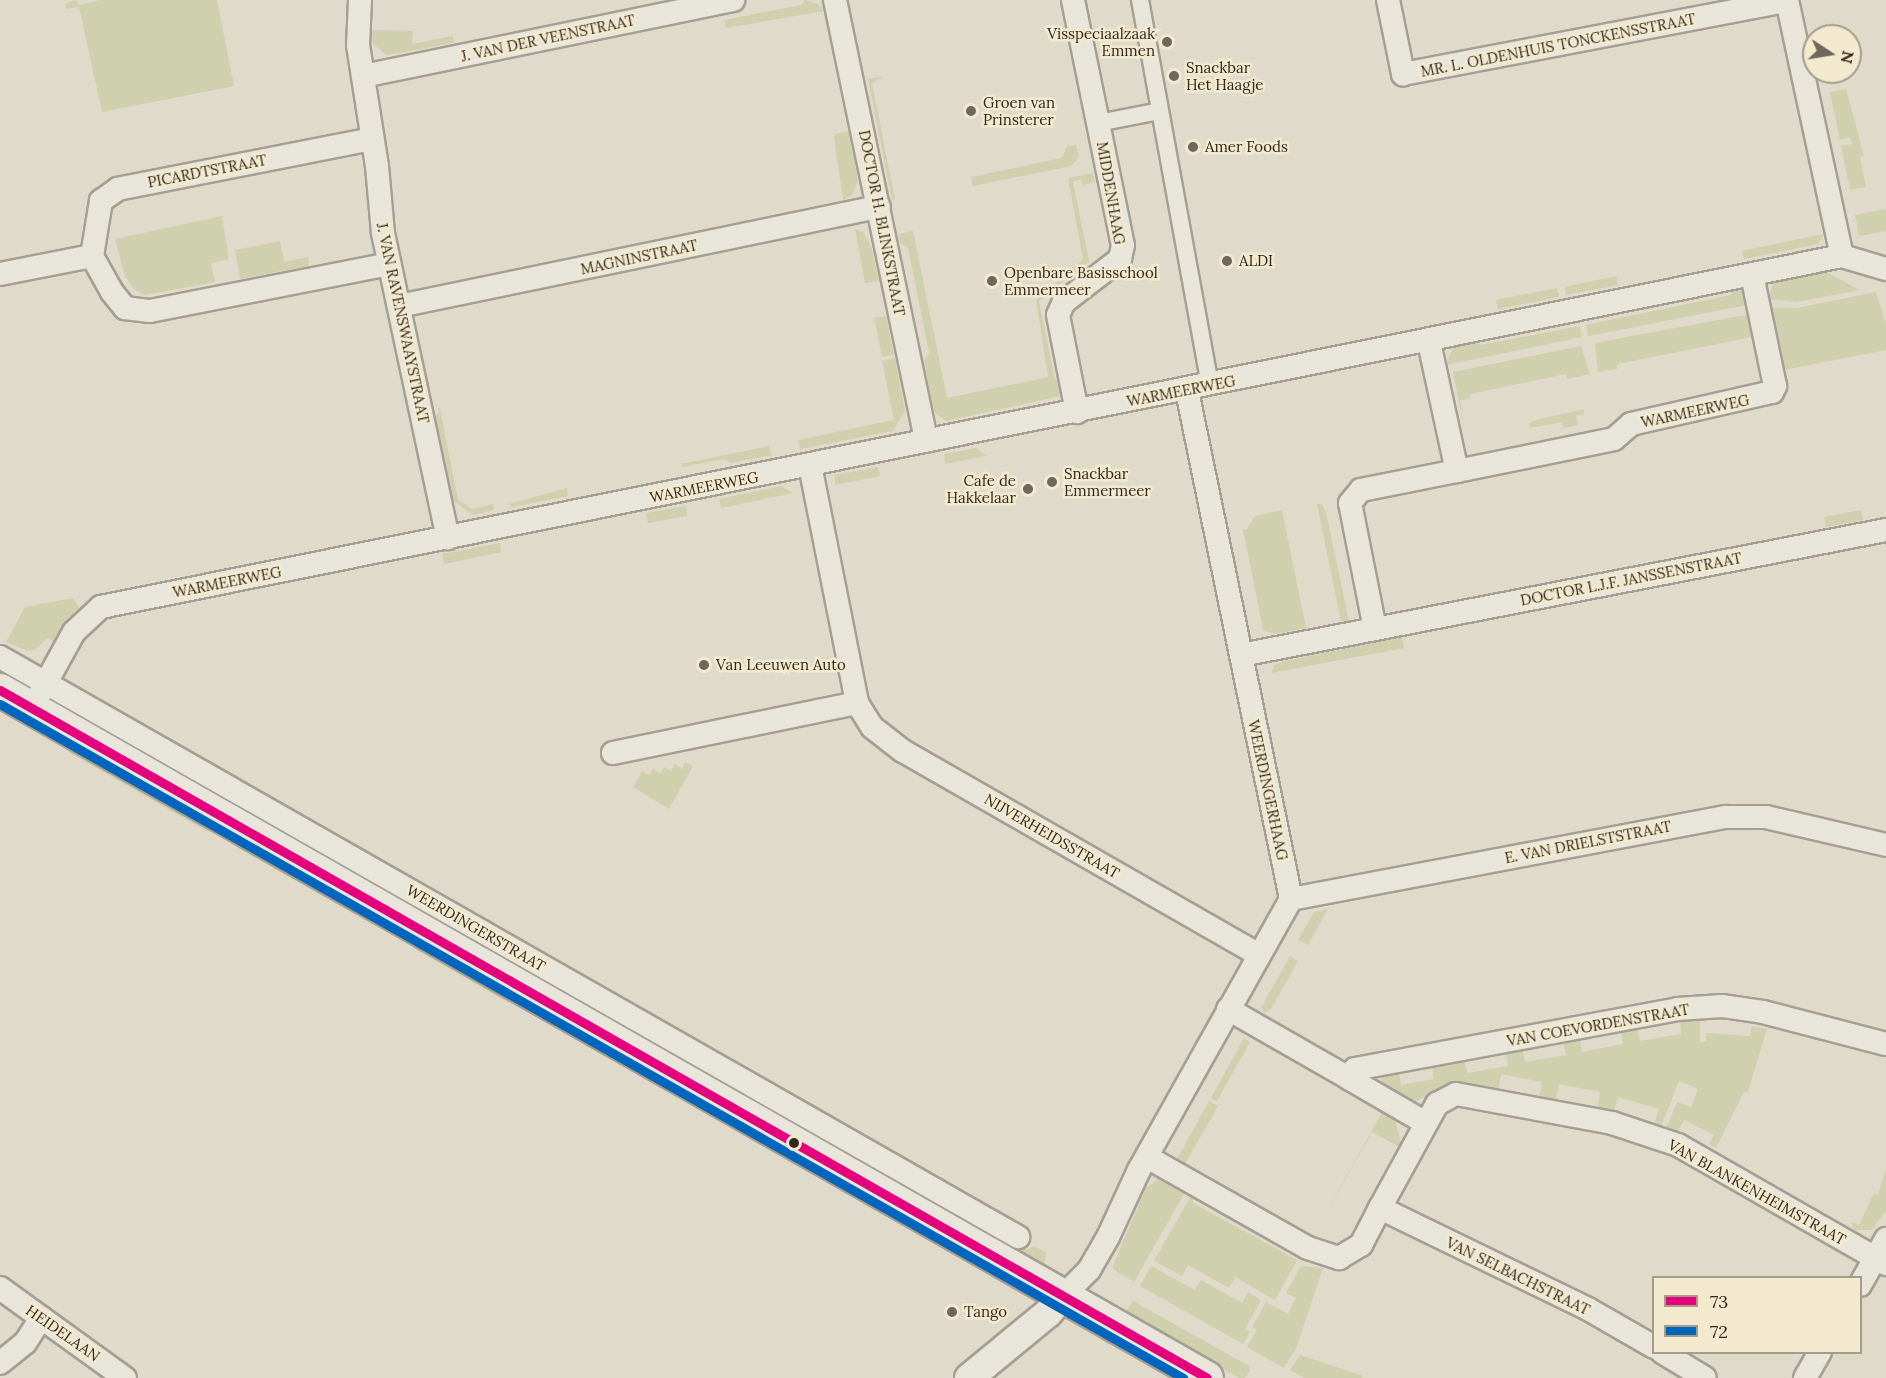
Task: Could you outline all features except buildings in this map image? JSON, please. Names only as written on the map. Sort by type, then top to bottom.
[{"type":"main road","name":"WEERDINGERSTRAAT","points":[[0,690],[38,695],[946,1212],[1063,1296],[1207,1378]]},
{"type":"street","name":"J. VAN RAVENSWAAYSTRAAT","points":[[360,0],[358,45],[389,264],[448,538]]},
{"type":"street","name":"J. VAN DER VEENSTRAAT","points":[[363,76],[734,0]]},
{"type":"street","name":"MIDDENHAAG","points":[[1073,0],[1123,245],[1120,260],[1064,302],[1058,315],[1077,412]]},
{"type":"street","points":[[1140,0],[1210,386]]},
{"type":"street","name":"MR. L. OLDENHUIS TONCKENSSTRAAT","points":[[1388,0],[1403,74],[1787,1]]},
{"type":"street","points":[[1787,1],[1842,256]]},
{"type":"street","name":"DOCTOR H. BLINKSTRAAT","points":[[836,2],[926,441]]},
{"type":"street","name":"MIDDENHAAG","points":[[1098,123],[1160,111]]},
{"type":"street","name":"PICARDTSTRAAT","points":[[92,256],[102,201],[118,189],[372,139]]},
{"type":"street","name":"MAGNINSTRAAT","points":[[399,306],[879,207]]},
{"type":"street","points":[[0,273],[92,256],[112,292],[126,308],[150,311],[389,264]]},
{"type":"street","name":"WARMEERWEG","points":[[38,695],[74,632],[101,607],[1186,391],[1842,256],[1886,269]]},
{"type":"street","name":"WARMEERWEG","points":[[1457,471],[1614,439],[1631,424],[1772,392],[1775,386],[1752,275]]},
{"type":"street","points":[[1375,629],[1350,503],[1361,490],[1457,471],[1429,342]]},
{"type":"street","name":"WEERDINGERHAAG","points":[[1186,391],[1291,899]]},
{"type":"street","name":"NIJVERHEIDSSTRAAT","points":[[810,465],[857,703],[872,727],[903,751],[1259,955]]},
{"type":"street","name":"DOCTOR L.J.F. JANSSENSTRAAT","points":[[1241,655],[1886,530]]},
{"type":"street","name":"WEERDINGERSTRAAT","points":[[0,657],[38,695]]},
{"type":"street","points":[[613,753],[857,703]]},
{"type":"street","name":"E. VAN DRIELSTSTRAAT","points":[[1291,899],[1726,818],[1766,818],[1886,845]]},
{"type":"street","points":[[969,1378],[1048,1313],[1089,1270],[1147,1157],[1291,899]]},
{"type":"street","name":"VAN COEVORDENSTRAAT","points":[[1350,1079],[1356,1069],[1678,1009],[1722,1006],[1763,1012],[1886,1044]]},
{"type":"street","points":[[1147,1157],[1308,1248],[1339,1258],[1361,1245],[1426,1123],[1228,1009]]},
{"type":"street","name":"VAN BLANKENHEIMSTRAAT","points":[[1426,1123],[1437,1104],[1456,1094],[1612,1123],[1678,1145],[1883,1254]]},
{"type":"street","name":"VAN SELBACHSTRAAT","points":[[1380,1208],[1588,1309],[1652,1346]]},
{"type":"street","name":"WEERDINGERSTRAAT","points":[[946,1212],[1018,1237]]},
{"type":"street","points":[[1862,1282],[1883,1254]]},
{"type":"street","name":"HEIDELAAN","points":[[0,1288],[125,1378]]},
{"type":"street","points":[[0,1363],[25,1343],[41,1318]]},
{"type":"street","points":[[1664,1354],[1705,1378]]},
{"type":"street","points":[[1805,1378],[1819,1354]]},
{"type":"green space","points":[[77,0],[79,5],[100,0],[217,0],[234,86],[102,112],[79,7],[66,9],[65,3]]},
{"type":"green space","points":[[805,0],[818,4],[824,11],[726,28],[724,20],[801,5]]},
{"type":"green space","points":[[371,30],[413,31],[412,44],[453,36],[454,43],[386,55],[373,44]]},
{"type":"green space","points":[[884,76],[872,83],[895,200],[892,200],[868,79]]},
{"type":"green space","points":[[1846,89],[1864,156],[1860,157],[1866,187],[1850,190],[1841,146],[1852,144],[1850,137],[1840,140],[1830,92]]},
{"type":"green space","points":[[849,131],[858,181],[852,195],[843,200],[834,138],[835,134]]},
{"type":"green space","points":[[1076,145],[1079,157],[1071,166],[973,186],[971,177],[1062,158],[1067,146]]},
{"type":"green space","points":[[1093,173],[1095,182],[1083,185],[1081,179],[1073,182],[1089,261],[1039,301],[1055,380],[1063,378],[1060,396],[946,421],[934,412],[924,361],[929,353],[908,248],[900,243],[899,234],[913,231],[947,398],[1048,377],[1036,300],[1083,259],[1068,178]]},
{"type":"green space","points":[[1886,209],[1886,231],[1859,236],[1855,215]]},
{"type":"green space","points":[[222,216],[229,259],[211,263],[215,282],[145,295],[134,289],[125,276],[115,239]]},
{"type":"green space","points":[[855,229],[863,232],[871,246],[879,281],[865,283]]},
{"type":"green space","points":[[1824,234],[1818,244],[1744,259],[1742,251]]},
{"type":"green space","points":[[280,241],[284,262],[308,257],[309,266],[240,279],[235,250]]},
{"type":"green space","points":[[1824,271],[1860,290],[1797,302],[1769,299],[1774,280]]},
{"type":"green space","points":[[1616,276],[1618,285],[1566,295],[1565,287]]},
{"type":"green space","points":[[1735,287],[1751,297],[1752,304],[1588,336],[1586,325],[1731,295]]},
{"type":"green space","points":[[1557,288],[1559,297],[1498,309],[1496,300]]},
{"type":"green space","points":[[1876,292],[1886,324],[1886,350],[1784,370],[1771,308],[1797,308]]},
{"type":"green space","points":[[1750,314],[1761,370],[1752,337],[1617,364],[1617,369],[1598,372],[1595,343]]},
{"type":"green space","points":[[886,316],[894,355],[882,357],[874,318]]},
{"type":"green space","points":[[1580,326],[1582,337],[1446,365],[1454,345],[1474,341],[1480,345]]},
{"type":"green space","points":[[1581,346],[1590,374],[1567,379],[1566,374],[1470,394],[1470,398],[1460,401],[1464,429],[1453,372]]},
{"type":"green space","points":[[895,358],[905,411],[893,431],[800,449],[798,440],[894,420],[882,361]]},
{"type":"green space","points":[[438,408],[440,408],[458,500],[472,509],[493,504],[494,510],[473,515],[451,499],[435,415],[439,414]]},
{"type":"green space","points":[[1584,409],[1584,415],[1576,415],[1578,425],[1563,428],[1562,422],[1530,428],[1529,423],[1540,419]]},
{"type":"green space","points":[[769,446],[772,455],[731,463],[724,459],[682,467],[681,464]]},
{"type":"green space","points":[[976,448],[986,456],[945,464],[944,454]]},
{"type":"green space","points":[[878,467],[880,476],[835,485],[835,475]]},
{"type":"green space","points":[[781,486],[793,493],[721,508],[719,499]]},
{"type":"green space","points":[[567,488],[568,496],[512,507],[509,504]]},
{"type":"green space","points":[[1317,504],[1322,504],[1326,513],[1349,621],[1341,621]]},
{"type":"green space","points":[[686,506],[687,516],[648,523],[646,513]]},
{"type":"green space","points":[[1282,510],[1306,628],[1275,634],[1263,630],[1243,529],[1247,529],[1255,516]]},
{"type":"green space","points":[[1861,510],[1863,520],[1826,527],[1824,517]]},
{"type":"green space","points":[[500,543],[501,552],[444,564],[442,554]]},
{"type":"green space","points":[[73,598],[80,610],[54,642],[48,638],[36,649],[27,651],[6,642],[25,607]]},
{"type":"green space","points":[[1402,637],[1404,648],[1271,673],[1275,665],[1285,661]]},
{"type":"green space","points":[[67,706],[932,1200],[68,713]]},
{"type":"green space","points":[[72,746],[205,823],[208,832],[68,752]]},
{"type":"green space","points":[[685,762],[693,766],[669,809],[633,787],[642,771],[649,775],[653,769],[660,773],[664,767],[671,771],[675,764],[682,769]]},
{"type":"green space","points":[[238,848],[248,848],[356,907],[354,914]]},
{"type":"green space","points":[[1328,909],[1308,945],[1298,940],[1314,912]]},
{"type":"green space","points":[[423,946],[507,993],[509,1003],[413,948]]},
{"type":"green space","points":[[1290,956],[1298,961],[1271,1009],[1265,1013],[1261,1008]]},
{"type":"green space","points":[[1700,1014],[1700,1042],[1706,1041],[1706,1033],[1750,1036],[1752,1026],[1767,1029],[1748,1092],[1744,1092],[1716,1148],[1709,1144],[1714,1135],[1684,1120],[1675,1136],[1665,1131],[1677,1102],[1691,1107],[1698,1089],[1679,1081],[1660,1129],[1653,1127],[1659,1109],[1618,1097],[1613,1115],[1597,1111],[1600,1092],[1559,1084],[1555,1103],[1539,1100],[1542,1082],[1501,1074],[1498,1092],[1451,1085],[1414,1102],[1384,1086],[1382,1081],[1382,1075],[1398,1067],[1401,1085],[1434,1079],[1431,1061],[1463,1055],[1467,1073],[1508,1066],[1505,1047],[1521,1045],[1525,1062],[1566,1055],[1563,1037],[1579,1034],[1582,1052],[1623,1044],[1620,1026],[1636,1023],[1640,1041],[1681,1034],[1680,1016]]},
{"type":"green space","points":[[1244,1038],[1250,1042],[1217,1101],[1211,1098]]},
{"type":"green space","points":[[1209,1101],[1218,1106],[1181,1171],[1175,1163]]},
{"type":"green space","points":[[1382,1112],[1395,1119],[1401,1143],[1399,1147],[1372,1132],[1323,1219]]},
{"type":"green space","points":[[1886,1168],[1886,1211],[1872,1230],[1854,1230],[1851,1222],[1859,1225],[1874,1193],[1878,1195]]},
{"type":"green space","points":[[1158,1179],[1184,1194],[1134,1282],[1113,1269],[1114,1263],[1146,1188]]},
{"type":"green space","points":[[1192,1194],[1193,1203],[1297,1260],[1275,1300],[1235,1277],[1229,1288],[1188,1265],[1182,1276],[1154,1261]]},
{"type":"green space","points":[[963,1213],[1027,1250],[1034,1246],[1046,1252],[1044,1266],[960,1220]]},
{"type":"green space","points":[[1151,1266],[1195,1290],[1201,1280],[1242,1303],[1248,1292],[1261,1300],[1245,1329],[1250,1332],[1243,1344],[1140,1286]]},
{"type":"green space","points":[[1301,1266],[1323,1268],[1296,1349],[1284,1368],[1247,1347],[1257,1330],[1252,1327],[1266,1302],[1288,1314],[1296,1298],[1286,1293]]},
{"type":"green space","points":[[1133,1301],[1249,1366],[1250,1371],[1245,1378],[1239,1378],[1138,1321],[1126,1311]]},
{"type":"green space","points":[[1300,1355],[1363,1376],[1362,1378],[1304,1378],[1290,1370]]},
{"type":"transit line","name":"73","points":[[0,690],[1207,1378]]},
{"type":"transit line","name":"72","points":[[0,704],[1183,1378]]},
{"type":"place","name":"Visspeciaalzaak Emmen","points":[[1167,42]]},
{"type":"place","name":"Snackbar Het Haagje","points":[[1174,76]]},
{"type":"place","name":"Groen van Prinsterer","points":[[971,111]]},
{"type":"place","name":"Amer Foods","points":[[1193,147]]},
{"type":"place","name":"ALDI","points":[[1227,261]]},
{"type":"place","name":"Openbare Basisschool Emmermeer","points":[[992,281]]},
{"type":"place","name":"Snackbar Emmermeer","points":[[1052,482]]},
{"type":"place","name":"Cafe de Hakkelaar","points":[[1028,489]]},
{"type":"place","name":"Van Leeuwen Auto","points":[[704,665]]},
{"type":"place","name":"Tango","points":[[952,1312]]}]
